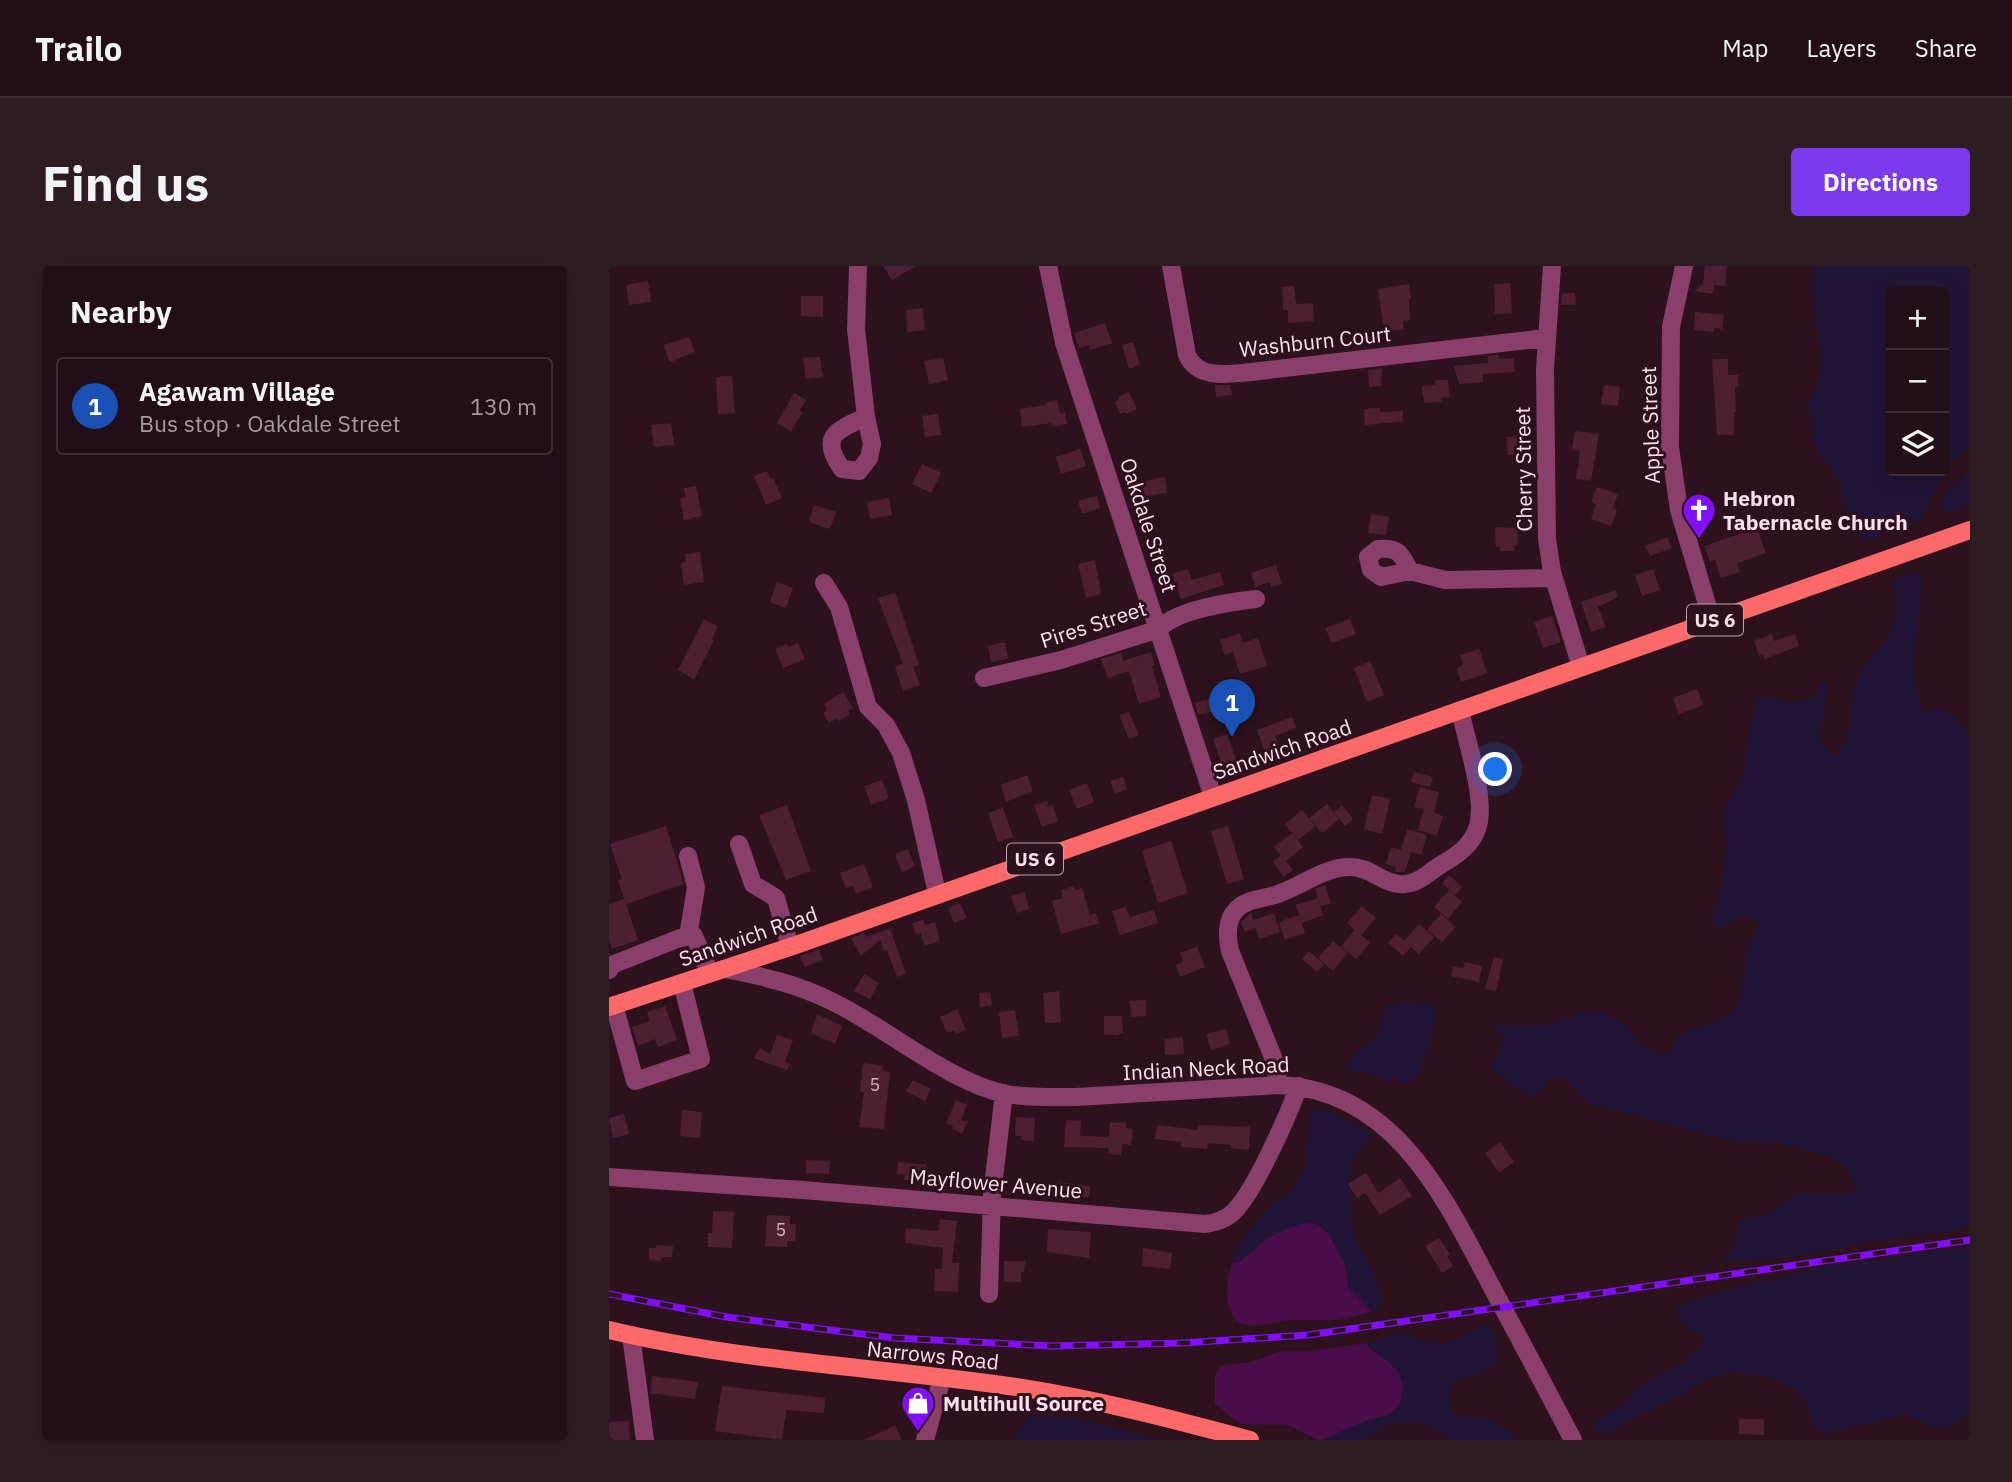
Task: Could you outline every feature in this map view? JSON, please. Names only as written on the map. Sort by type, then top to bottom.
[{"type":"main road","name":"Sandwich Road","points":[[611,1006],[790,947],[1970,530]]},
{"type":"main road","name":"Narrows Road","points":[[609,1330],[772,1360],[1015,1387],[1081,1399],[1249,1440]]},
{"type":"street","points":[[858,266],[856,329],[866,417]]},
{"type":"street","name":"Oakdale Street","points":[[1048,266],[1064,342],[1213,797]]},
{"type":"street","name":"Washburn Court","points":[[1171,266],[1187,355],[1194,367],[1204,372],[1251,372],[1546,338]]},
{"type":"street","name":"Cherry Street","points":[[1552,266],[1546,338],[1547,539],[1553,578],[1581,667]]},
{"type":"street","name":"Apple Street","points":[[1684,266],[1671,327],[1671,455],[1683,525],[1712,621]]},
{"type":"street","points":[[1410,571],[1445,580],[1553,578]]},
{"type":"street","points":[[824,583],[839,607],[868,707],[886,725],[901,753],[916,800],[937,893]]},
{"type":"street","name":"Pires Street","points":[[984,678],[1061,660],[1159,629],[1165,621],[1185,614],[1256,598]]},
{"type":"street","points":[[1279,1085],[1273,1057],[1230,951],[1228,937],[1232,915],[1247,902],[1283,892],[1327,872],[1344,868],[1369,870],[1389,883],[1410,884],[1465,849],[1475,834],[1480,814],[1473,763],[1460,710]]},
{"type":"street","points":[[739,844],[753,884],[776,898],[790,947]]},
{"type":"street","points":[[688,856],[696,887],[688,937]]},
{"type":"street","points":[[609,970],[612,965],[680,938],[694,936],[717,971]]},
{"type":"street","name":"Indian Neck Road","points":[[717,971],[783,981],[817,994],[847,1009],[951,1072],[1004,1093],[1035,1097],[1076,1097],[1299,1086],[1335,1096],[1371,1115],[1397,1139],[1427,1175],[1461,1226],[1573,1440]]},
{"type":"street","points":[[611,1006],[635,1081],[701,1059],[682,983]]},
{"type":"street","name":"Mayflower Avenue","points":[[609,1177],[991,1205],[1205,1224],[1221,1220],[1233,1213],[1248,1192],[1299,1086]]},
{"type":"street","points":[[989,1294],[991,1205],[1004,1093]]},
{"type":"street","points":[[631,1335],[645,1440]]},
{"type":"street","points":[[925,1440],[942,1378]]},
{"type":"shaded area","points":[[1813,266],[1970,266],[1970,444],[1949,465],[1949,287],[1886,287],[1886,476],[1942,476],[1920,521],[1897,526],[1885,535],[1869,540],[1861,540],[1848,524],[1840,483],[1811,440],[1813,423],[1807,406],[1815,391],[1821,365],[1813,299]]},
{"type":"shaded area","points":[[1970,469],[1970,504],[1949,513],[1942,507],[1942,497]]},
{"type":"shaded area","points":[[1919,572],[1922,581],[1913,670],[1922,712],[1940,709],[1951,712],[1970,736],[1970,1226],[1819,1252],[1751,1261],[1722,1261],[1735,1245],[1738,1224],[1742,1218],[1769,1214],[1797,1194],[1858,1191],[1851,1176],[1841,1163],[1832,1157],[1761,1141],[1737,1142],[1597,1106],[1582,1097],[1563,1077],[1550,1079],[1537,1095],[1530,1096],[1491,1067],[1506,1038],[1491,1024],[1534,1026],[1578,1014],[1603,1013],[1621,1021],[1644,1046],[1664,1055],[1679,1034],[1721,1020],[1732,1012],[1741,995],[1748,948],[1759,923],[1754,918],[1741,918],[1716,928],[1712,920],[1721,886],[1727,843],[1723,812],[1743,777],[1750,726],[1758,698],[1800,701],[1817,694],[1818,685],[1823,681],[1828,683],[1819,738],[1834,757],[1841,750],[1848,732],[1856,682],[1893,626],[1896,608],[1893,579]]},
{"type":"shaded area","points":[[1400,1002],[1437,1006],[1431,1037],[1418,1077],[1408,1083],[1346,1069],[1346,1064],[1357,1052],[1376,1038],[1386,1007]]},
{"type":"shaded area","points":[[1315,1109],[1328,1110],[1370,1133],[1352,1162],[1350,1196],[1355,1237],[1379,1284],[1381,1304],[1377,1313],[1357,1300],[1348,1287],[1345,1266],[1329,1233],[1263,1242],[1238,1263],[1232,1263],[1239,1246],[1258,1219],[1290,1191],[1300,1178],[1305,1168],[1310,1114]]},
{"type":"shaded area","points":[[1304,1223],[1316,1224],[1328,1233],[1345,1266],[1348,1287],[1372,1312],[1339,1320],[1290,1320],[1253,1326],[1238,1323],[1227,1301],[1232,1263],[1246,1258],[1271,1237]]},
{"type":"shaded area","points":[[1970,1247],[1970,1413],[1946,1428],[1931,1427],[1912,1417],[1899,1416],[1822,1434],[1813,1428],[1807,1403],[1795,1389],[1768,1376],[1730,1372],[1704,1380],[1682,1396],[1635,1417],[1616,1430],[1599,1434],[1592,1430],[1598,1419],[1617,1409],[1643,1384],[1679,1365],[1701,1346],[1702,1335],[1681,1321],[1677,1313],[1679,1304],[1831,1264],[1898,1258],[1923,1252]]},
{"type":"shaded area","points":[[1484,1325],[1489,1325],[1496,1335],[1497,1364],[1475,1375],[1454,1380],[1450,1394],[1451,1407],[1456,1416],[1489,1418],[1512,1434],[1514,1440],[1448,1440],[1443,1432],[1418,1422],[1390,1423],[1364,1440],[1324,1439],[1388,1413],[1400,1401],[1403,1384],[1366,1343],[1401,1332],[1428,1343],[1448,1344]]},
{"type":"shaded area","points":[[1366,1343],[1395,1368],[1401,1379],[1403,1391],[1400,1403],[1386,1415],[1324,1439],[1316,1439],[1288,1425],[1241,1424],[1215,1404],[1215,1376],[1221,1366],[1252,1362],[1281,1351],[1314,1351]]},
{"type":"shaded area","points":[[1032,1415],[1075,1418],[1159,1440],[1012,1440]]},
{"type":"building","points":[[883,266],[916,266],[892,280]]},
{"type":"building","points":[[1705,266],[1727,266],[1725,286],[1714,285],[1713,294],[1695,291],[1703,284]]},
{"type":"building","points":[[648,281],[651,302],[629,305],[626,285]]},
{"type":"building","points":[[1510,283],[1512,313],[1495,314],[1494,284]]},
{"type":"building","points":[[1409,284],[1410,320],[1403,321],[1404,330],[1384,331],[1378,289]]},
{"type":"building","points":[[1294,286],[1296,304],[1313,303],[1314,321],[1288,323],[1288,310],[1283,310],[1282,287]]},
{"type":"building","points":[[1562,293],[1575,293],[1576,305],[1561,305]]},
{"type":"building","points":[[801,296],[823,296],[823,317],[801,316]]},
{"type":"building","points":[[923,308],[925,330],[907,332],[906,310]]},
{"type":"building","points":[[1695,312],[1724,315],[1722,329],[1714,328],[1714,332],[1694,330]]},
{"type":"building","points":[[1105,323],[1112,343],[1090,350],[1089,345],[1079,348],[1074,333]]},
{"type":"building","points":[[689,337],[695,352],[670,362],[663,345]]},
{"type":"building","points":[[1133,342],[1140,365],[1129,369],[1122,345]]},
{"type":"building","points":[[1498,355],[1499,359],[1514,358],[1515,372],[1483,374],[1483,382],[1459,384],[1454,366],[1488,363],[1488,356]]},
{"type":"building","points":[[820,357],[823,377],[806,379],[803,358]]},
{"type":"building","points":[[943,358],[948,380],[929,384],[924,361]]},
{"type":"building","points":[[1712,359],[1728,359],[1728,375],[1738,375],[1739,387],[1735,387],[1734,435],[1717,435]]},
{"type":"building","points":[[1382,368],[1381,386],[1369,387],[1368,370]]},
{"type":"building","points":[[732,376],[735,413],[718,414],[716,377]]},
{"type":"building","points":[[1435,380],[1448,380],[1450,397],[1441,398],[1441,402],[1424,403],[1422,386],[1435,385]]},
{"type":"building","points":[[1215,385],[1230,385],[1232,395],[1216,397]]},
{"type":"building","points":[[1604,385],[1620,387],[1618,406],[1601,404]]},
{"type":"building","points":[[1129,392],[1137,409],[1120,414],[1115,402],[1119,400],[1118,397]]},
{"type":"building","points":[[794,393],[806,400],[800,410],[803,412],[791,431],[777,423]]},
{"type":"building","points":[[1057,400],[1060,414],[1065,412],[1067,424],[1022,427],[1020,409],[1046,405]]},
{"type":"building","points":[[1380,408],[1380,412],[1403,411],[1403,421],[1365,425],[1364,409]]},
{"type":"building","points":[[938,414],[941,435],[925,437],[922,416]]},
{"type":"building","points":[[671,423],[674,445],[654,447],[651,425]]},
{"type":"building","points":[[1575,431],[1599,434],[1591,481],[1576,479],[1580,451],[1572,450]]},
{"type":"building","points":[[1525,436],[1526,454],[1508,455],[1506,437]]},
{"type":"building","points":[[1080,449],[1086,466],[1061,474],[1056,457]]},
{"type":"building","points":[[922,464],[941,473],[931,493],[912,484]]},
{"type":"building","points":[[767,471],[782,498],[766,505],[754,476]]},
{"type":"building","points":[[1165,477],[1167,493],[1139,497],[1137,483]]},
{"type":"building","points":[[696,486],[702,516],[684,520],[680,498],[686,497],[684,488]]},
{"type":"building","points":[[1597,487],[1618,494],[1613,508],[1617,510],[1611,526],[1591,519],[1596,504],[1591,502]]},
{"type":"building","points":[[1097,496],[1100,508],[1082,514],[1078,501]]},
{"type":"building","points":[[889,498],[892,515],[870,519],[867,502]]},
{"type":"building","points":[[814,505],[836,512],[830,529],[809,522]]},
{"type":"building","points":[[1371,514],[1389,517],[1386,535],[1368,533]]},
{"type":"building","points":[[1495,527],[1517,528],[1518,545],[1514,546],[1515,551],[1500,551],[1500,547],[1496,547]]},
{"type":"building","points":[[1757,528],[1766,553],[1737,563],[1740,572],[1721,578],[1715,560],[1710,562],[1704,546]]},
{"type":"building","points":[[1667,537],[1672,548],[1650,556],[1645,546]]},
{"type":"building","points":[[700,552],[704,582],[684,585],[681,563],[686,562],[685,554]]},
{"type":"building","points":[[1095,560],[1101,594],[1086,598],[1078,564]]},
{"type":"building","points":[[1276,565],[1282,584],[1271,587],[1270,582],[1255,587],[1251,573]]},
{"type":"building","points":[[1188,569],[1192,580],[1220,572],[1224,585],[1181,599],[1172,574]]},
{"type":"building","points":[[1653,569],[1660,590],[1642,596],[1635,575]]},
{"type":"building","points":[[777,582],[793,588],[786,608],[770,602]]},
{"type":"building","points":[[1616,590],[1618,597],[1598,607],[1606,627],[1591,632],[1581,602]]},
{"type":"building","points":[[895,593],[919,665],[913,667],[920,685],[903,691],[895,666],[903,664],[878,598]]},
{"type":"building","points":[[1552,616],[1561,642],[1543,648],[1534,622]]},
{"type":"building","points":[[704,619],[718,626],[712,639],[714,640],[694,679],[678,670]]},
{"type":"building","points":[[1350,619],[1356,634],[1332,643],[1325,628]]},
{"type":"building","points":[[1240,633],[1243,643],[1258,638],[1267,666],[1240,674],[1233,652],[1225,655],[1220,640]]},
{"type":"building","points":[[1772,634],[1774,641],[1795,634],[1799,646],[1765,659],[1763,655],[1759,656],[1754,641]]},
{"type":"building","points":[[1005,642],[1008,659],[991,662],[988,646]]},
{"type":"building","points":[[798,643],[805,659],[783,668],[775,649]]},
{"type":"building","points":[[1479,649],[1487,673],[1461,682],[1457,669],[1463,664],[1460,655]]},
{"type":"building","points":[[1151,652],[1161,697],[1139,704],[1129,671],[1108,678],[1101,659],[1121,653],[1123,661]]},
{"type":"building","points":[[1370,661],[1384,695],[1367,702],[1354,668]]},
{"type":"building","points":[[1697,689],[1703,705],[1679,714],[1673,698]]},
{"type":"building","points":[[843,692],[853,708],[848,711],[850,714],[839,721],[837,718],[829,723],[823,713],[827,710],[824,704]]},
{"type":"building","points":[[1219,696],[1223,709],[1198,715],[1195,703]]},
{"type":"building","points":[[1129,712],[1139,735],[1129,739],[1119,715]]},
{"type":"building","points":[[1292,717],[1296,728],[1275,736],[1280,747],[1265,752],[1257,730]]},
{"type":"building","points":[[1227,734],[1237,762],[1223,767],[1213,739]]},
{"type":"building","points":[[1414,772],[1433,777],[1430,787],[1411,782]]},
{"type":"building","points":[[1027,775],[1033,791],[1006,802],[1001,785]]},
{"type":"building","points":[[1123,777],[1127,789],[1115,794],[1110,781]]},
{"type":"building","points":[[882,780],[889,798],[871,805],[864,786]]},
{"type":"building","points":[[1087,783],[1094,802],[1077,809],[1069,790]]},
{"type":"building","points":[[1420,787],[1439,792],[1434,813],[1443,816],[1437,836],[1418,830],[1424,809],[1414,807]]},
{"type":"building","points":[[1372,795],[1390,799],[1382,834],[1364,829]]},
{"type":"building","points":[[1047,801],[1049,806],[1052,804],[1058,821],[1042,827],[1034,805]]},
{"type":"building","points":[[1327,804],[1339,819],[1322,833],[1309,818]]},
{"type":"building","points":[[787,805],[811,871],[786,880],[759,815]]},
{"type":"building","points":[[1342,805],[1353,819],[1345,826],[1334,812]]},
{"type":"building","points":[[1003,808],[1013,837],[998,842],[988,813]]},
{"type":"building","points":[[1302,810],[1315,826],[1298,840],[1285,824]]},
{"type":"building","points":[[666,826],[684,884],[626,904],[638,940],[612,949],[609,940],[609,904],[624,899],[618,880],[622,879],[610,844]]},
{"type":"building","points":[[1228,826],[1244,879],[1227,884],[1211,831]]},
{"type":"building","points":[[1407,829],[1427,835],[1421,855],[1411,852],[1405,872],[1395,872],[1396,867],[1386,864],[1391,847],[1401,850]]},
{"type":"building","points":[[1292,833],[1303,847],[1286,861],[1293,870],[1284,877],[1273,862],[1281,855],[1274,847]]},
{"type":"building","points":[[1171,841],[1188,893],[1158,903],[1142,851]]},
{"type":"building","points":[[908,849],[915,866],[902,872],[895,854]]},
{"type":"building","points":[[864,864],[873,887],[856,894],[853,886],[846,888],[840,873]]},
{"type":"building","points":[[1449,875],[1462,887],[1455,895],[1442,883]]},
{"type":"building","points":[[1325,885],[1331,903],[1321,906],[1315,889]]},
{"type":"building","points":[[1074,886],[1075,890],[1082,888],[1090,915],[1096,913],[1099,923],[1061,934],[1052,901],[1063,898],[1061,890]]},
{"type":"building","points":[[1449,890],[1462,902],[1448,919],[1434,907]]},
{"type":"building","points":[[1025,892],[1029,909],[1017,913],[1011,896]]},
{"type":"building","points":[[1318,898],[1323,915],[1302,923],[1296,905]]},
{"type":"building","points":[[960,903],[967,918],[954,923],[948,908]]},
{"type":"building","points":[[1362,906],[1376,918],[1361,935],[1347,923]]},
{"type":"building","points":[[1126,907],[1130,917],[1154,910],[1158,923],[1120,935],[1112,911]]},
{"type":"building","points":[[1251,913],[1253,920],[1274,913],[1280,932],[1259,939],[1256,928],[1245,932],[1241,922]]},
{"type":"building","points":[[1441,914],[1456,927],[1442,942],[1427,930]]},
{"type":"building","points":[[1299,915],[1305,933],[1285,940],[1279,922]]},
{"type":"building","points":[[923,920],[925,925],[935,922],[940,941],[924,946],[921,933],[916,934],[912,923]]},
{"type":"building","points":[[1419,924],[1434,937],[1419,954],[1411,947],[1403,956],[1388,943],[1396,934],[1404,941]]},
{"type":"building","points":[[894,927],[891,931],[906,974],[897,977],[887,950],[884,951],[880,940],[861,956],[851,938],[864,933],[866,937]]},
{"type":"building","points":[[1355,930],[1370,942],[1356,959],[1341,946]]},
{"type":"building","points":[[1333,941],[1348,953],[1333,971],[1318,958]]},
{"type":"building","points":[[1197,947],[1205,967],[1180,977],[1176,965],[1183,962],[1180,953]]},
{"type":"building","points":[[819,949],[823,960],[805,967],[800,956]]},
{"type":"building","points":[[1309,951],[1324,964],[1317,972],[1302,959]]},
{"type":"building","points":[[1494,957],[1503,959],[1496,991],[1485,989]]},
{"type":"building","points":[[1465,962],[1482,966],[1479,982],[1451,976],[1453,966],[1463,968]]},
{"type":"building","points":[[864,974],[879,983],[870,999],[854,991]]},
{"type":"building","points":[[1059,991],[1061,1022],[1045,1023],[1043,993]]},
{"type":"building","points":[[990,992],[992,1005],[980,1007],[979,993]]},
{"type":"building","points":[[1146,1000],[1146,1016],[1131,1017],[1130,1001]]},
{"type":"building","points":[[665,1006],[677,1040],[658,1047],[655,1039],[638,1046],[632,1027],[650,1021],[647,1012]]},
{"type":"building","points":[[957,1009],[966,1030],[956,1034],[954,1030],[947,1033],[940,1017]]},
{"type":"building","points":[[1015,1010],[1019,1036],[1002,1038],[999,1012]]},
{"type":"building","points":[[817,1014],[842,1026],[835,1044],[811,1033]]},
{"type":"building","points":[[1104,1016],[1122,1016],[1123,1033],[1104,1035]]},
{"type":"building","points":[[1226,1029],[1230,1044],[1211,1050],[1206,1034]]},
{"type":"building","points":[[777,1035],[793,1040],[785,1062],[790,1064],[787,1070],[754,1058],[760,1048],[770,1054]]},
{"type":"building","points":[[1183,1037],[1184,1054],[1165,1055],[1164,1039]]},
{"type":"building","points":[[863,1063],[883,1066],[882,1071],[890,1072],[884,1129],[859,1127],[864,1093],[860,1091]]},
{"type":"building","points":[[913,1080],[931,1089],[925,1101],[906,1091]]},
{"type":"building","points":[[956,1100],[967,1105],[961,1120],[967,1122],[962,1134],[946,1123]]},
{"type":"building","points":[[682,1110],[702,1112],[700,1138],[680,1136]]},
{"type":"building","points":[[624,1114],[629,1134],[613,1138],[609,1118]]},
{"type":"building","points":[[1016,1117],[1035,1118],[1034,1141],[1021,1140],[1021,1136],[1015,1136]]},
{"type":"building","points":[[1066,1120],[1081,1121],[1080,1136],[1109,1137],[1110,1122],[1126,1123],[1126,1128],[1133,1129],[1131,1145],[1122,1144],[1121,1155],[1108,1154],[1109,1148],[1064,1147]]},
{"type":"building","points":[[1157,1125],[1198,1130],[1198,1125],[1250,1127],[1249,1150],[1208,1143],[1207,1149],[1181,1147],[1181,1142],[1155,1139]]},
{"type":"building","points":[[1500,1142],[1514,1162],[1499,1173],[1485,1153]]},
{"type":"building","points":[[806,1160],[830,1161],[829,1174],[806,1173]]},
{"type":"building","points":[[898,1162],[926,1165],[924,1182],[904,1180],[905,1175],[897,1174]]},
{"type":"building","points":[[1366,1173],[1378,1193],[1400,1178],[1412,1196],[1380,1215],[1365,1193],[1357,1198],[1348,1184]]},
{"type":"building","points":[[1058,1182],[1090,1186],[1089,1197],[1075,1197],[1075,1201],[1057,1198]]},
{"type":"building","points":[[713,1211],[734,1212],[732,1248],[708,1247]]},
{"type":"building","points":[[767,1215],[790,1216],[790,1224],[796,1224],[795,1241],[787,1241],[787,1247],[765,1246]]},
{"type":"building","points":[[940,1219],[957,1221],[952,1263],[959,1263],[958,1292],[934,1291],[935,1269],[942,1269],[943,1248],[905,1243],[906,1228],[938,1231]]},
{"type":"building","points":[[1048,1229],[1091,1232],[1089,1258],[1047,1252]]},
{"type":"building","points":[[1439,1238],[1450,1254],[1447,1256],[1453,1266],[1442,1273],[1425,1246]]},
{"type":"building","points":[[656,1245],[673,1246],[672,1257],[661,1257],[661,1261],[649,1260],[649,1248],[656,1248]]},
{"type":"building","points":[[1143,1248],[1172,1253],[1170,1269],[1142,1266]]},
{"type":"building","points":[[1004,1261],[1025,1261],[1021,1282],[1004,1282]]},
{"type":"building","points":[[652,1376],[698,1382],[695,1399],[650,1393]]},
{"type":"building","points":[[722,1386],[825,1398],[824,1413],[786,1410],[782,1440],[715,1431]]},
{"type":"building","points":[[1739,1419],[1764,1419],[1764,1435],[1739,1434]]},
{"type":"building","points":[[629,1421],[630,1440],[609,1440],[609,1422]]},
{"type":"building","points":[[895,1425],[902,1440],[864,1440],[892,1427]]},
{"type":"railway","points":[[609,1294],[726,1317],[894,1338],[1051,1346],[1182,1343],[1308,1335],[1970,1240]]},
{"type":"place","name":"Hebron Tabernacle Church","points":[[1699,540]]},
{"type":"place","name":"Agawam Village","points":[[1232,737]]},
{"type":"place","name":"Multihull Source","points":[[918,1433]]}]
